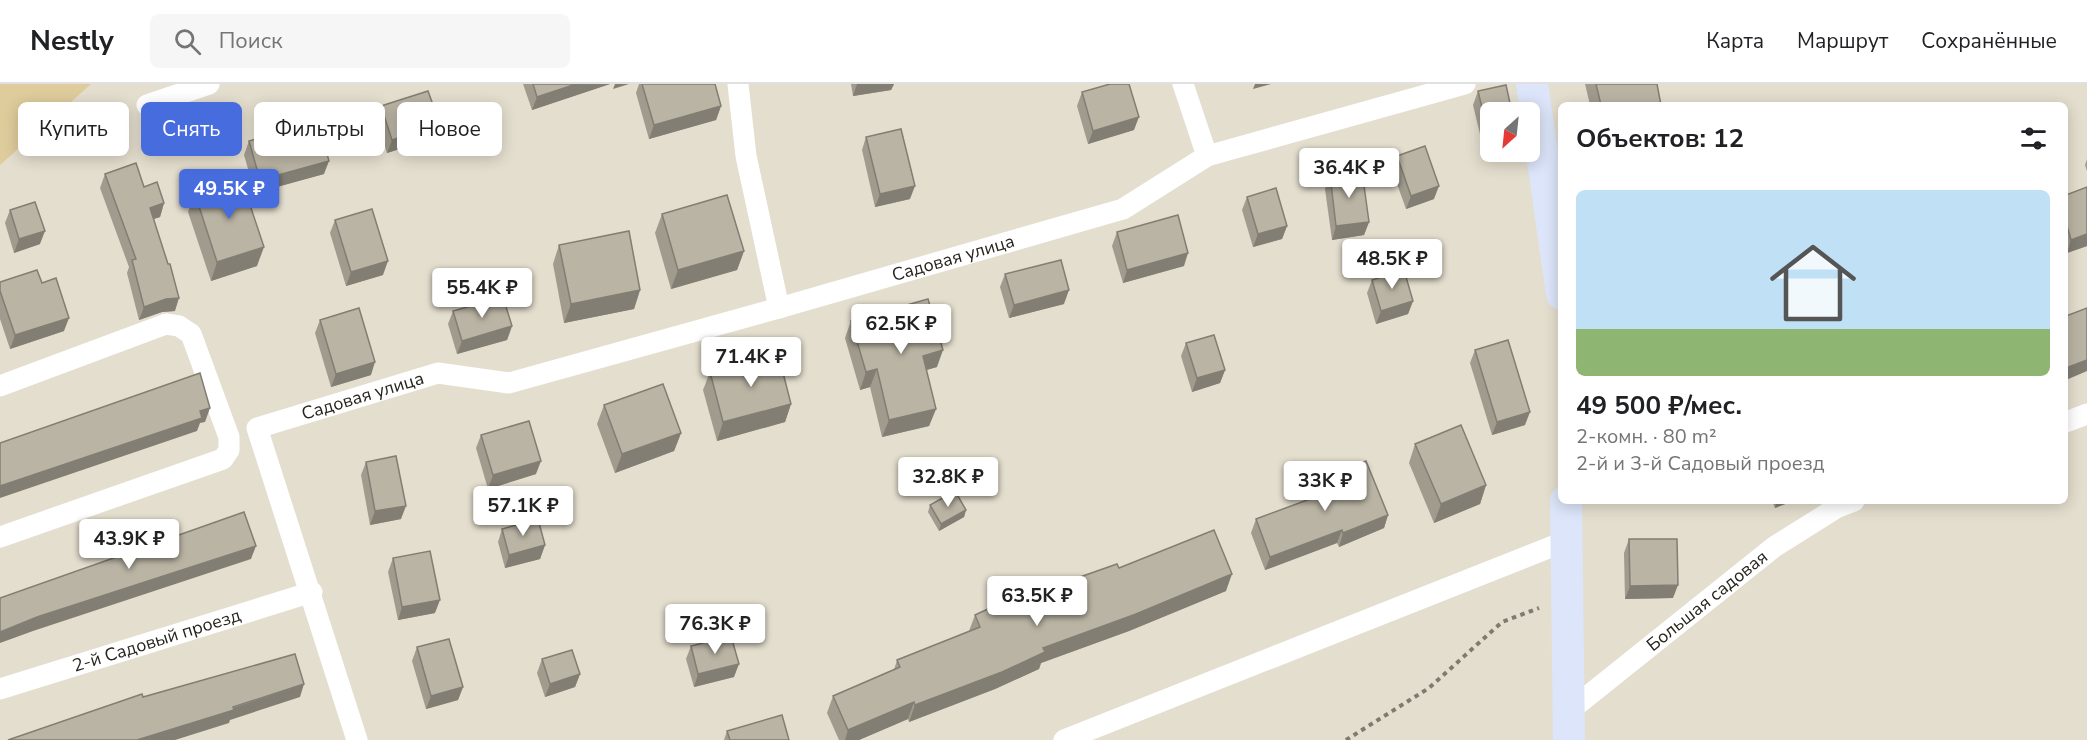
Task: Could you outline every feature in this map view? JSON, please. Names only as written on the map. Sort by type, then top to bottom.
[{"type":"street","points":[[156,102],[209,84]]},
{"type":"street","points":[[738,84],[746,156],[779,308]]},
{"type":"street","points":[[1183,84],[1207,156]]},
{"type":"street","name":"Садовая улица","points":[[312,592],[257,428],[438,373],[509,383],[779,308],[1123,209],[1207,156],[1465,84]]},
{"type":"street","points":[[1532,84],[1558,266]]},
{"type":"street","points":[[0,386],[166,324],[179,326],[191,334],[229,437],[229,450],[223,459],[0,537]]},
{"type":"street","points":[[2068,422],[2087,414]]},
{"type":"street","points":[[1566,504],[1569,726]]},
{"type":"street","name":"Большая садовая","points":[[1569,726],[1774,547],[1836,508],[1846,504]]},
{"type":"street","points":[[1064,740],[1566,541]]},
{"type":"street","points":[[312,592],[357,740]]},
{"type":"street","name":"2-й Садовый проезд","points":[[0,689],[312,592]]},
{"type":"path","points":[[1346,740],[1429,688],[1502,622],[1567,597]]},
{"type":"shaded area","points":[[0,84],[91,84],[71,102],[18,102],[18,149],[0,165]]},
{"type":"building","points":[[533,84],[576,84],[537,97]]},
{"type":"building","points":[[642,84],[715,84],[721,106],[654,125]]},
{"type":"building","points":[[1110,84],[1129,84],[1139,117],[1093,131],[1082,92]]},
{"type":"building","points":[[1596,84],[1657,84],[1660,102],[1600,102]]},
{"type":"building","points":[[1506,85],[1510,102],[1481,102],[1478,91]]},
{"type":"building","points":[[428,91],[432,102],[397,102],[397,138],[392,140],[385,118],[385,105]]},
{"type":"building","points":[[901,129],[915,186],[880,194],[866,137]]},
{"type":"building","points":[[254,140],[254,156],[328,156],[329,161],[260,180],[249,141]]},
{"type":"building","points":[[1425,146],[1439,186],[1411,196],[1397,156]]},
{"type":"building","points":[[136,163],[144,187],[157,182],[164,203],[150,208],[168,264],[170,264],[179,298],[166,299],[144,307],[132,260],[136,259],[105,174]]},
{"type":"building","points":[[1362,171],[1369,222],[1336,226],[1330,175]]},
{"type":"building","points":[[241,178],[264,247],[217,262],[195,194]]},
{"type":"building","points":[[2087,187],[2087,234],[2071,240],[2068,229],[2068,194]]},
{"type":"building","points":[[1276,188],[1287,226],[1258,234],[1247,197]]},
{"type":"building","points":[[727,195],[744,251],[678,270],[662,214]]},
{"type":"building","points":[[35,202],[45,231],[19,239],[10,210]]},
{"type":"building","points":[[372,209],[388,261],[351,272],[335,220]]},
{"type":"building","points":[[1178,215],[1188,253],[1127,270],[1117,232]]},
{"type":"building","points":[[629,231],[640,290],[571,304],[559,245]]},
{"type":"building","points":[[1061,260],[1069,290],[1014,305],[1005,274]]},
{"type":"building","points":[[37,270],[42,283],[56,278],[69,318],[15,335],[0,291],[0,282]]},
{"type":"building","points":[[1404,270],[1413,301],[1381,311],[1372,280]]},
{"type":"building","points":[[503,297],[512,326],[462,341],[453,311]]},
{"type":"building","points":[[928,299],[943,350],[923,356],[936,409],[889,420],[877,369],[866,372],[851,321]]},
{"type":"building","points":[[359,308],[375,362],[336,374],[320,320]]},
{"type":"building","points":[[2087,308],[2087,360],[2068,367],[2068,315]]},
{"type":"building","points":[[1214,335],[1225,370],[1197,378],[1186,343]]},
{"type":"building","points":[[1508,340],[1530,412],[1497,422],[1475,350]]},
{"type":"building","points":[[778,353],[791,404],[723,422],[710,372]]},
{"type":"building","points":[[200,373],[210,408],[200,411],[202,418],[0,486],[0,443]]},
{"type":"building","points":[[663,384],[681,433],[622,454],[604,405]]},
{"type":"building","points":[[529,421],[541,461],[493,475],[481,435]]},
{"type":"building","points":[[1461,425],[1486,485],[1441,504],[1415,444]]},
{"type":"building","points":[[396,456],[406,506],[375,511],[366,462]]},
{"type":"building","points":[[1366,461],[1388,515],[1343,533],[1342,530],[1270,557],[1256,519],[1326,493],[1321,480]]},
{"type":"building","points":[[955,491],[966,510],[941,524],[930,505]]},
{"type":"building","points":[[244,512],[256,546],[37,617],[0,632],[0,598]]},
{"type":"building","points":[[538,519],[545,545],[509,555],[502,529]]},
{"type":"building","points":[[1214,530],[1232,574],[1136,614],[1043,648],[1045,652],[1002,672],[915,705],[914,702],[848,730],[833,696],[900,667],[897,660],[980,627],[975,615],[1018,595],[1020,598],[1117,564],[1119,568]]},
{"type":"building","points":[[1629,539],[1677,539],[1678,585],[1630,586]]},
{"type":"building","points":[[430,551],[440,600],[402,607],[393,558]]},
{"type":"building","points":[[731,636],[739,664],[698,674],[691,646]]},
{"type":"building","points":[[449,639],[463,687],[431,696],[417,647]]},
{"type":"building","points":[[572,650],[580,674],[550,684],[542,659]]},
{"type":"building","points":[[295,654],[304,684],[233,707],[234,710],[137,740],[8,740],[142,694],[143,697]]},
{"type":"building","points":[[782,715],[789,740],[730,740],[727,731]]}]
